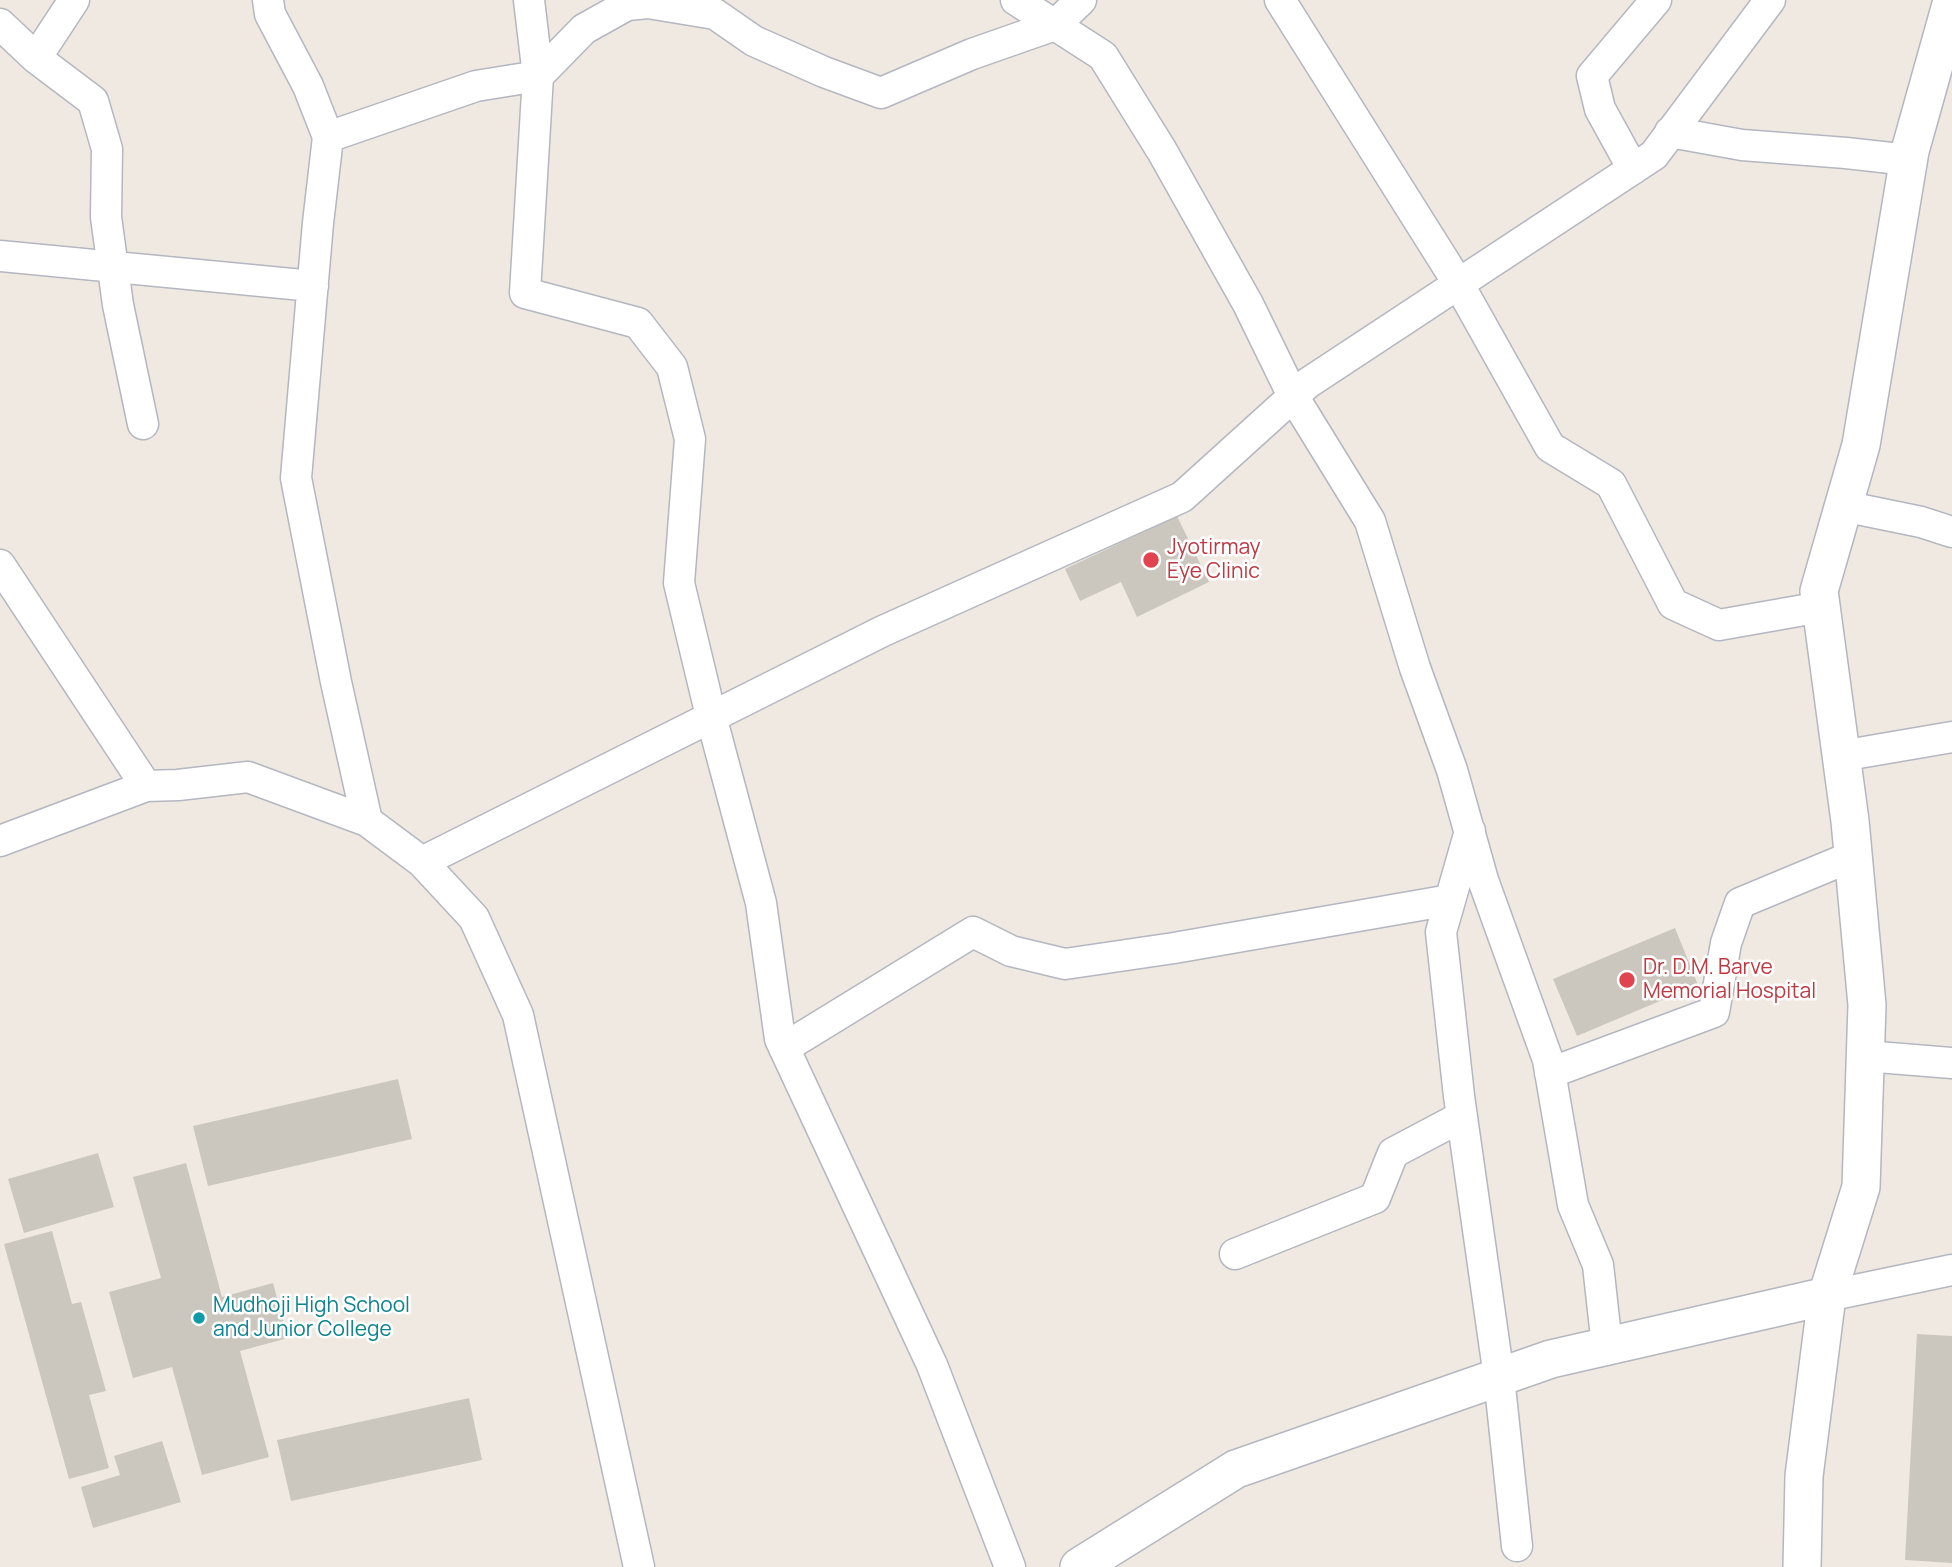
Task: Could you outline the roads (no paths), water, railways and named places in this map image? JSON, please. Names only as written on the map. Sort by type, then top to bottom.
[{"type":"street","points":[[36,58],[74,0]]},
{"type":"street","points":[[268,0],[270,14],[308,86],[328,137],[296,478],[336,682],[367,821]]},
{"type":"street","points":[[529,0],[538,76],[526,293],[639,323],[672,367],[690,439],[679,583],[761,903],[780,1039],[932,1365],[1010,1567]]},
{"type":"street","points":[[1016,0],[1103,55],[1162,151],[1248,304],[1293,396],[1370,522],[1415,668],[1452,770],[1483,880],[1548,1060],[1573,1205],[1598,1265],[1607,1346]]},
{"type":"street","points":[[328,137],[476,86],[538,76],[584,29],[626,3],[648,3],[715,14],[754,41],[824,72],[881,93],[972,54],[1055,25],[1081,0]]},
{"type":"street","points":[[1280,0],[1458,284],[1550,447],[1611,484],[1673,604],[1719,625],[1821,607]]},
{"type":"street","points":[[1633,169],[1600,109],[1592,76],[1656,0]]},
{"type":"street","points":[[422,862],[883,631],[1182,497],[1308,383],[1654,155],[1770,0]]},
{"type":"street","points":[[1802,1567],[1804,1476],[1826,1296],[1861,1187],[1867,1005],[1853,856],[1819,591],[1861,445],[1909,160],[1952,1]]},
{"type":"street","points":[[0,23],[36,58],[93,101],[107,149],[106,217],[118,305],[143,424]]},
{"type":"street","points":[[1670,132],[1742,145],[1909,160]]},
{"type":"street","points":[[0,256],[313,286]]},
{"type":"street","points":[[1843,506],[1921,522],[1952,532]]},
{"type":"street","points":[[0,565],[146,786]]},
{"type":"street","points":[[1840,756],[1952,737]]},
{"type":"street","points":[[0,841],[146,786],[248,777],[367,821],[422,862],[474,918],[518,1015],[639,1567]]},
{"type":"street","points":[[1469,831],[1441,932],[1461,1117],[1499,1377],[1517,1546]]},
{"type":"street","points":[[1550,1073],[1714,1012],[1726,943],[1740,903],[1853,856]]},
{"type":"street","points":[[784,1048],[973,932],[1011,951],[1065,964],[1450,900]]},
{"type":"street","points":[[1865,1056],[1952,1063]]},
{"type":"street","points":[[1235,1254],[1375,1198],[1393,1153],[1461,1117]]},
{"type":"street","points":[[1079,1567],[1236,1469],[1499,1377],[1552,1359],[1607,1346],[1952,1270]]},
{"type":"place","name":"Jyotirmay Eye Clinic","points":[[1151,560]]},
{"type":"place","name":"Dr. D.M. Barve Memorial Hospital","points":[[1627,980]]},
{"type":"place","name":"Mudhoji High School and Junior College","points":[[199,1318]]}]
